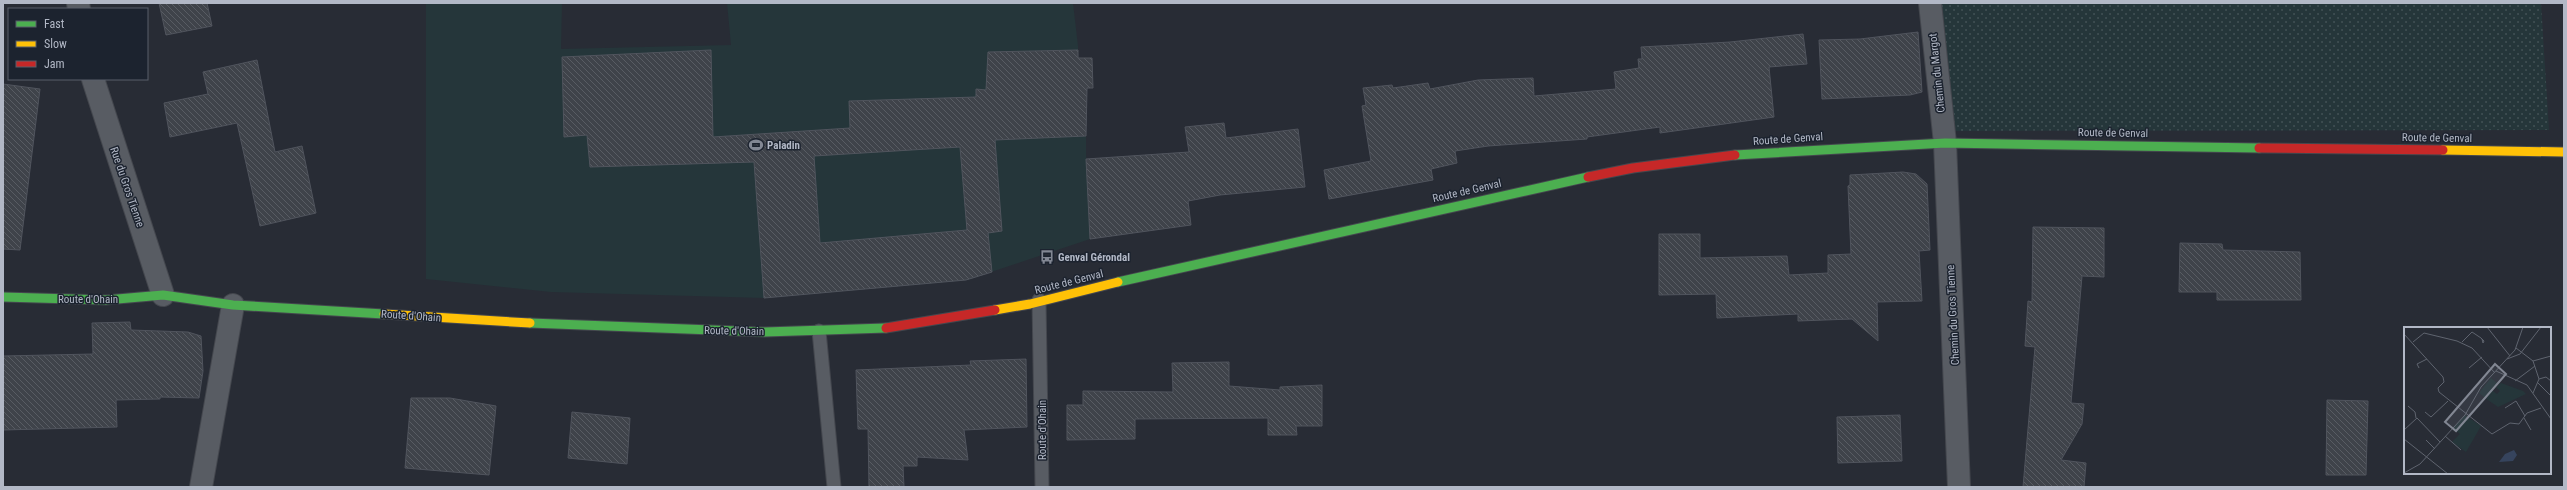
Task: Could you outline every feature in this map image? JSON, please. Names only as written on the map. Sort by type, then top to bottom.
[{"type":"main road","name":"Route de Genval","points":[[1035,302],[1633,168],[1713,156],[1945,143],[2564,152]]},
{"type":"main road","name":"Route d'Ohain","points":[[3,297],[106,300],[163,295],[233,305],[586,327],[765,332],[878,329],[1035,302]]},
{"type":"street","name":"Chemin du Margot","points":[[1930,3],[1945,143]]},
{"type":"street","name":"Rue du Gros Tienne","points":[[93,80],[163,295]]},
{"type":"street","name":"Chemin du Gros Tienne","points":[[1945,143],[1959,487]]},
{"type":"street","points":[[201,487],[233,305]]},
{"type":"lane","name":"Route d'Ohain","points":[[1035,302],[1042,487]]},
{"type":"lane","points":[[819,331],[834,487]]},
{"type":"shaded area","name":"Paladin","points":[[426,3],[562,3],[561,49],[731,45],[727,3],[1073,3],[1078,46],[1078,89],[1086,98],[1086,153],[1090,239],[967,280],[764,298],[551,292],[426,279]]},
{"type":"shaded area","points":[[1928,3],[2541,3],[2549,130],[1941,131]]},
{"type":"building","points":[[159,3],[207,3],[212,26],[166,35]]},
{"type":"building","points":[[1918,32],[1922,92],[1910,95],[1822,99],[1819,40],[1860,39]]},
{"type":"building","points":[[1803,34],[1807,64],[1769,67],[1774,117],[1660,133],[1660,127],[1587,137],[1587,139],[1488,146],[1455,151],[1457,163],[1431,169],[1433,180],[1329,199],[1324,170],[1371,161],[1362,106],[1366,105],[1363,88],[1392,85],[1393,88],[1428,83],[1430,89],[1478,80],[1533,78],[1534,96],[1616,89],[1614,72],[1639,68],[1638,59],[1642,59],[1641,47],[1730,42]]},
{"type":"building","points":[[711,50],[713,137],[850,128],[849,101],[976,97],[976,89],[986,90],[988,52],[1078,50],[1078,58],[1092,58],[1093,88],[1087,88],[1086,136],[995,140],[1002,231],[988,233],[992,272],[966,280],[764,298],[754,162],[590,167],[587,135],[564,137],[562,57]],"holes":[[[960,147],[967,230],[820,243],[814,156]]]},
{"type":"building","points":[[257,60],[275,152],[302,146],[316,213],[260,226],[237,123],[170,137],[164,103],[208,94],[203,72]]},
{"type":"building","points":[[3,84],[40,89],[20,250],[3,249]]},
{"type":"building","points":[[1224,123],[1226,138],[1298,129],[1305,187],[1220,195],[1188,201],[1191,225],[1090,239],[1086,159],[1189,152],[1185,127]]},
{"type":"building","points":[[1903,172],[1916,174],[1927,184],[1930,250],[1919,251],[1922,301],[1877,302],[1878,341],[1852,319],[1798,321],[1798,314],[1717,318],[1716,294],[1659,295],[1659,234],[1700,234],[1700,258],[1787,256],[1789,275],[1828,273],[1828,255],[1851,254],[1848,186],[1850,185],[1850,175]]},
{"type":"building","points":[[2033,227],[2104,228],[2104,277],[2082,276],[2071,403],[2084,404],[2082,424],[2061,460],[2086,463],[2084,487],[2023,487],[2035,347],[2025,346],[2028,301],[2032,302]]},
{"type":"building","points":[[2180,243],[2222,244],[2223,250],[2300,252],[2301,300],[2217,300],[2217,292],[2179,292]]},
{"type":"building","points":[[130,322],[131,330],[188,332],[201,336],[203,371],[199,398],[160,397],[160,399],[116,400],[117,427],[3,430],[3,356],[93,354],[92,323]]},
{"type":"building","points":[[1026,359],[1027,427],[964,430],[968,460],[917,457],[917,466],[903,466],[904,487],[869,487],[868,429],[858,429],[856,370],[971,365],[970,361]]},
{"type":"building","points":[[1229,362],[1229,386],[1280,390],[1280,387],[1322,385],[1322,426],[1296,426],[1297,435],[1268,435],[1268,418],[1135,419],[1135,439],[1067,440],[1067,405],[1083,405],[1083,391],[1173,392],[1172,363]]},
{"type":"building","points":[[411,398],[450,398],[496,406],[489,475],[405,468]]},
{"type":"building","points":[[2327,400],[2368,401],[2366,475],[2326,475]]},
{"type":"building","points":[[572,412],[630,418],[627,464],[568,458]]},
{"type":"building","points":[[1900,415],[1902,461],[1838,463],[1837,417]]},
{"type":"traffic: fast","points":[[1735,155],[1945,143],[2259,148]]},
{"type":"traffic: fast","points":[[1118,282],[1588,177]]},
{"type":"traffic: fast","points":[[3,297],[106,300],[163,295],[233,305],[384,314]]},
{"type":"traffic: fast","points":[[530,323],[765,332],[886,328]]},
{"type":"traffic: slow","points":[[2443,150],[2564,152]]},
{"type":"traffic: slow","points":[[995,310],[1030,304],[1118,282]]},
{"type":"traffic: slow","points":[[384,314],[530,323]]},
{"type":"traffic: jam","points":[[2259,148],[2443,150]]},
{"type":"traffic: jam","points":[[1588,177],[1633,168],[1735,155]]},
{"type":"traffic: jam","points":[[886,328],[995,310]]},
{"type":"place","name":"Paladin","points":[[756,145]]},
{"type":"place","name":"Genval Gérondal","points":[[1047,257]]}]
